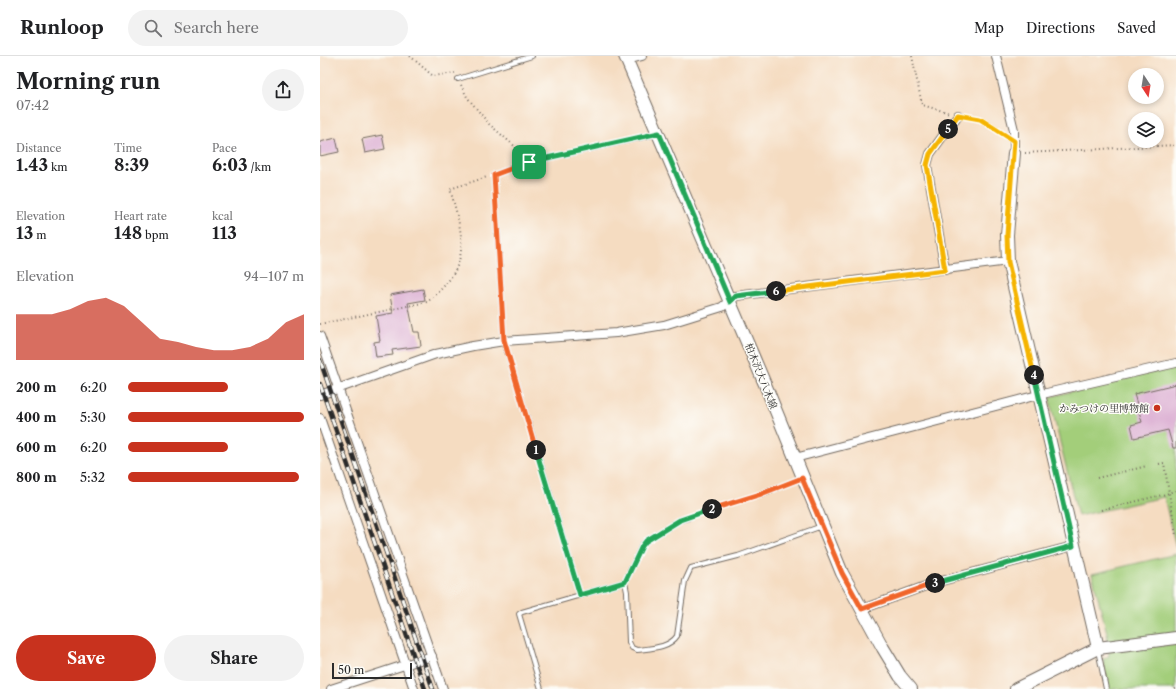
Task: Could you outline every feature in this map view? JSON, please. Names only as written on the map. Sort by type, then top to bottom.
[{"type":"main road","name":"柏木沢大八木線","points":[[626,58],[730,302],[842,573],[897,671],[911,689]]},
{"type":"main road","points":[[1014,154],[1007,235],[1008,262],[1098,648]]},
{"type":"main road","points":[[1016,689],[1098,648],[1176,638]]},
{"type":"street","points":[[626,58],[642,56]]},
{"type":"street","points":[[996,56],[1014,130],[1014,154]]},
{"type":"street","points":[[945,270],[927,165],[930,154],[958,115]]},
{"type":"street","points":[[320,395],[436,354],[504,340],[636,330],[664,325],[722,307],[736,296],[1008,262]]},
{"type":"street","points":[[320,336],[340,388],[443,689]]},
{"type":"street","points":[[794,458],[1038,395],[1176,363]]},
{"type":"street","points":[[320,418],[414,689]]},
{"type":"street","points":[[862,609],[934,583],[1073,546]]},
{"type":"street","points":[[331,689],[432,656]]},
{"type":"lane","points":[[458,79],[532,56]]},
{"type":"lane","points":[[580,595],[504,340],[494,175],[529,162],[659,133]]},
{"type":"lane","points":[[761,494],[802,478]]},
{"type":"lane","points":[[688,518],[680,520],[646,541],[642,546],[625,582],[627,592],[629,642],[632,648],[637,650],[668,645],[678,636],[685,581],[691,568],[738,556],[822,526]]},
{"type":"lane","points":[[541,689],[519,614],[625,582]]},
{"type":"lane","points":[[1098,648],[1106,689]]},
{"type":"path","points":[[410,56],[433,76],[456,73],[467,97],[489,124],[526,154],[529,162]]},
{"type":"path","points":[[912,56],[922,105],[958,115],[980,119],[1014,141]]},
{"type":"path","points":[[1014,154],[1176,145]]},
{"type":"path","points":[[320,324],[427,302],[440,292],[450,280],[462,257],[462,239],[450,189],[494,175]]},
{"type":"path","points":[[1159,464],[1164,463],[1176,535]]},
{"type":"path","points":[[1096,478],[1147,466]]},
{"type":"path","points":[[1101,510],[1170,493],[1176,490]]},
{"type":"path","points":[[688,518],[761,494]]},
{"type":"green space","points":[[1176,366],[1176,548],[1164,497],[1078,516],[1049,397]]},
{"type":"green space","points":[[1176,554],[1176,689],[1108,689],[1103,659],[1109,656],[1107,633],[1092,574]]},
{"type":"building","points":[[382,135],[385,149],[365,153],[362,139]]},
{"type":"building","points":[[336,138],[339,152],[320,156],[320,142]]},
{"type":"building","points":[[423,289],[425,300],[408,303],[414,332],[419,332],[421,346],[392,350],[393,355],[376,357],[374,342],[380,341],[376,316],[393,313],[390,295]]},
{"type":"building","name":"かみつけの里博物館","points":[[1176,384],[1176,448],[1173,448],[1168,430],[1134,438],[1131,425],[1142,422],[1134,394]]},
{"type":"railway","points":[[320,360],[433,689]]},
{"type":"railway","points":[[320,384],[425,689]]},
{"type":"place","name":"かみつけの里博物館","points":[[1157,408]]},
{"type":"route","points":[[958,115],[980,119],[1014,141],[1007,235],[1008,262],[1073,546],[934,583],[862,609],[836,562],[802,478],[761,494],[680,520],[646,541],[642,546],[625,582],[580,595],[504,340],[494,175],[529,162],[548,159],[659,133],[730,302],[736,296],[945,270],[927,165],[930,154],[958,115]]}]
